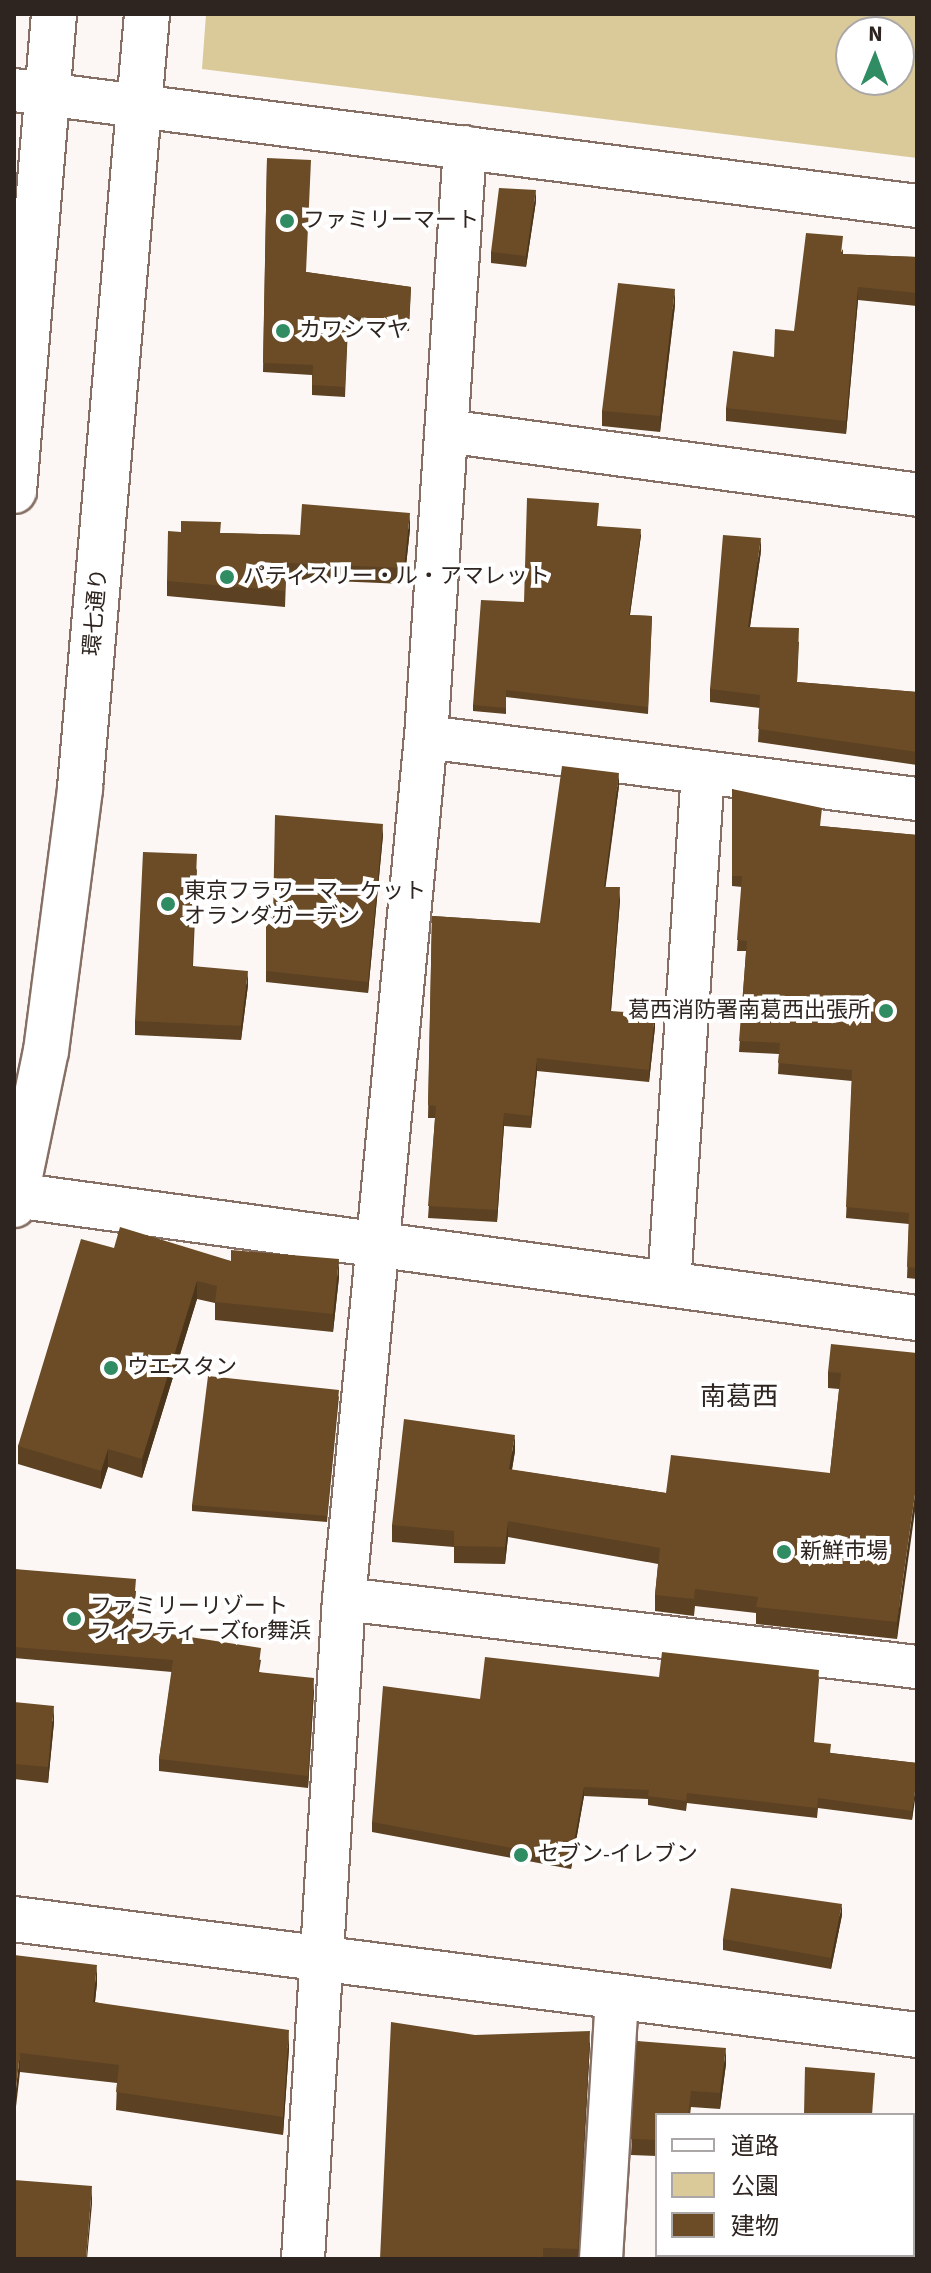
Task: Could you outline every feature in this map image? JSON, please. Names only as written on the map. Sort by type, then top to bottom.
[{"type":"street","points":[[14,491],[31,92],[54,14]]},
{"type":"street","name":"環七通り","points":[[15,1199],[46,1051],[80,788],[147,14]]},
{"type":"street","points":[[31,92],[917,206]]},
{"type":"street","points":[[303,2259],[327,1961],[344,1599],[382,1248],[426,737],[465,147]]},
{"type":"street","points":[[446,431],[917,495]]},
{"type":"street","points":[[426,737],[917,799]]},
{"type":"street","points":[[669,1285],[703,772]]},
{"type":"street","points":[[15,1199],[917,1318]]},
{"type":"street","points":[[344,1599],[917,1667]]},
{"type":"street","points":[[14,1919],[917,2035]]},
{"type":"street","points":[[601,2259],[617,1998]]},
{"type":"street","points":[[915,2192],[917,2159]]},
{"type":"green space","points":[[206,14],[917,14],[917,158],[202,69]]},
{"type":"building","points":[[267,158],[311,160],[306,272],[411,287],[409,322],[348,316],[345,387],[312,385],[313,365],[263,363]]},
{"type":"building","points":[[499,188],[536,190],[526,256],[491,252]]},
{"type":"building","points":[[806,233],[843,236],[841,254],[917,257],[917,293],[858,287],[846,421],[726,408],[733,351],[774,357],[775,329],[794,331]]},
{"type":"building","points":[[618,283],[675,289],[660,416],[602,411]]},
{"type":"building","points":[[527,498],[599,503],[597,526],[641,529],[629,615],[652,616],[648,707],[506,690],[506,708],[473,705],[481,600],[524,602]]},
{"type":"building","points":[[302,504],[410,513],[404,568],[286,563],[285,591],[167,581],[168,531],[181,532],[181,521],[221,522],[220,533],[300,535]]},
{"type":"building","points":[[723,535],[761,538],[748,627],[799,628],[797,682],[917,692],[917,752],[758,729],[760,695],[710,689]]},
{"type":"building","points":[[562,766],[619,773],[604,887],[620,887],[610,1011],[655,1014],[649,1070],[537,1058],[531,1116],[504,1113],[497,1210],[428,1206],[436,1106],[428,1105],[432,916],[540,923]]},
{"type":"building","points":[[732,789],[822,808],[820,826],[917,835],[917,1268],[907,1267],[909,1213],[846,1207],[852,1070],[778,1063],[780,1043],[739,1041],[747,941],[737,940],[742,876],[732,876]]},
{"type":"building","points":[[275,815],[383,824],[368,982],[266,971],[266,917],[273,918]]},
{"type":"building","points":[[143,852],[197,854],[192,966],[248,971],[241,1026],[135,1021]]},
{"type":"building","name":"ウエスタン","points":[[120,1227],[231,1261],[231,1250],[339,1259],[333,1314],[215,1302],[217,1286],[197,1281],[142,1459],[108,1449],[101,1471],[18,1446],[81,1239],[114,1248]]},
{"type":"building","points":[[831,1344],[917,1353],[917,1480],[897,1622],[756,1607],[758,1597],[695,1589],[694,1599],[655,1595],[660,1548],[508,1521],[505,1547],[454,1546],[454,1531],[392,1525],[404,1419],[515,1435],[509,1469],[666,1493],[671,1455],[830,1473],[841,1373],[828,1372]]},
{"type":"building","points":[[208,1376],[339,1390],[327,1516],[192,1505]]},
{"type":"building","points":[[14,1569],[136,1579],[132,1628],[261,1648],[258,1672],[314,1678],[308,1776],[159,1759],[173,1660],[14,1647]]},
{"type":"building","points":[[662,1652],[819,1670],[813,1742],[831,1744],[830,1753],[917,1763],[912,1811],[818,1798],[817,1808],[687,1793],[686,1801],[648,1796],[649,1790],[584,1787],[571,1859],[372,1822],[383,1686],[480,1699],[485,1657],[659,1677]]},
{"type":"building","points":[[14,1702],[54,1706],[48,1767],[14,1764]]},
{"type":"building","points":[[731,1888],[842,1904],[831,1958],[723,1939]]},
{"type":"building","points":[[14,1955],[97,1965],[93,2002],[289,2030],[283,2117],[116,2092],[119,2065],[20,2053],[14,2106]]},
{"type":"building","points":[[391,2022],[475,2035],[590,2031],[578,2249],[543,2248],[543,2259],[380,2259]]},
{"type":"building","points":[[637,2041],[726,2048],[720,2093],[691,2091],[688,2113],[655,2113],[655,2140],[631,2139]]},
{"type":"building","points":[[805,2067],[875,2073],[872,2113],[804,2113]]},
{"type":"building","points":[[14,2180],[92,2186],[86,2259],[14,2259]]},
{"type":"building","points":[[818,2257],[874,2257],[874,2259]]},
{"type":"place","name":"ファミリーマート","points":[[287,221]]},
{"type":"place","name":"カワシマヤ","points":[[283,331]]},
{"type":"place","name":"パティスリー・ル・アマレット","points":[[227,577]]},
{"type":"place","name":"東京フラワーマーケット オランダガーデン","points":[[168,904]]},
{"type":"place","name":"葛西消防署南葛西出張所","points":[[886,1011]]},
{"type":"place","name":"ウエスタン","points":[[111,1368]]},
{"type":"place","name":"新鮮市場","points":[[784,1552]]},
{"type":"place","name":"ファミリーリゾート フィフティーズfor舞浜","points":[[74,1619]]},
{"type":"place","name":"セブン-イレブン","points":[[521,1855]]},
{"type":"district","name":"南葛西","points":[[739,1397]]}]
